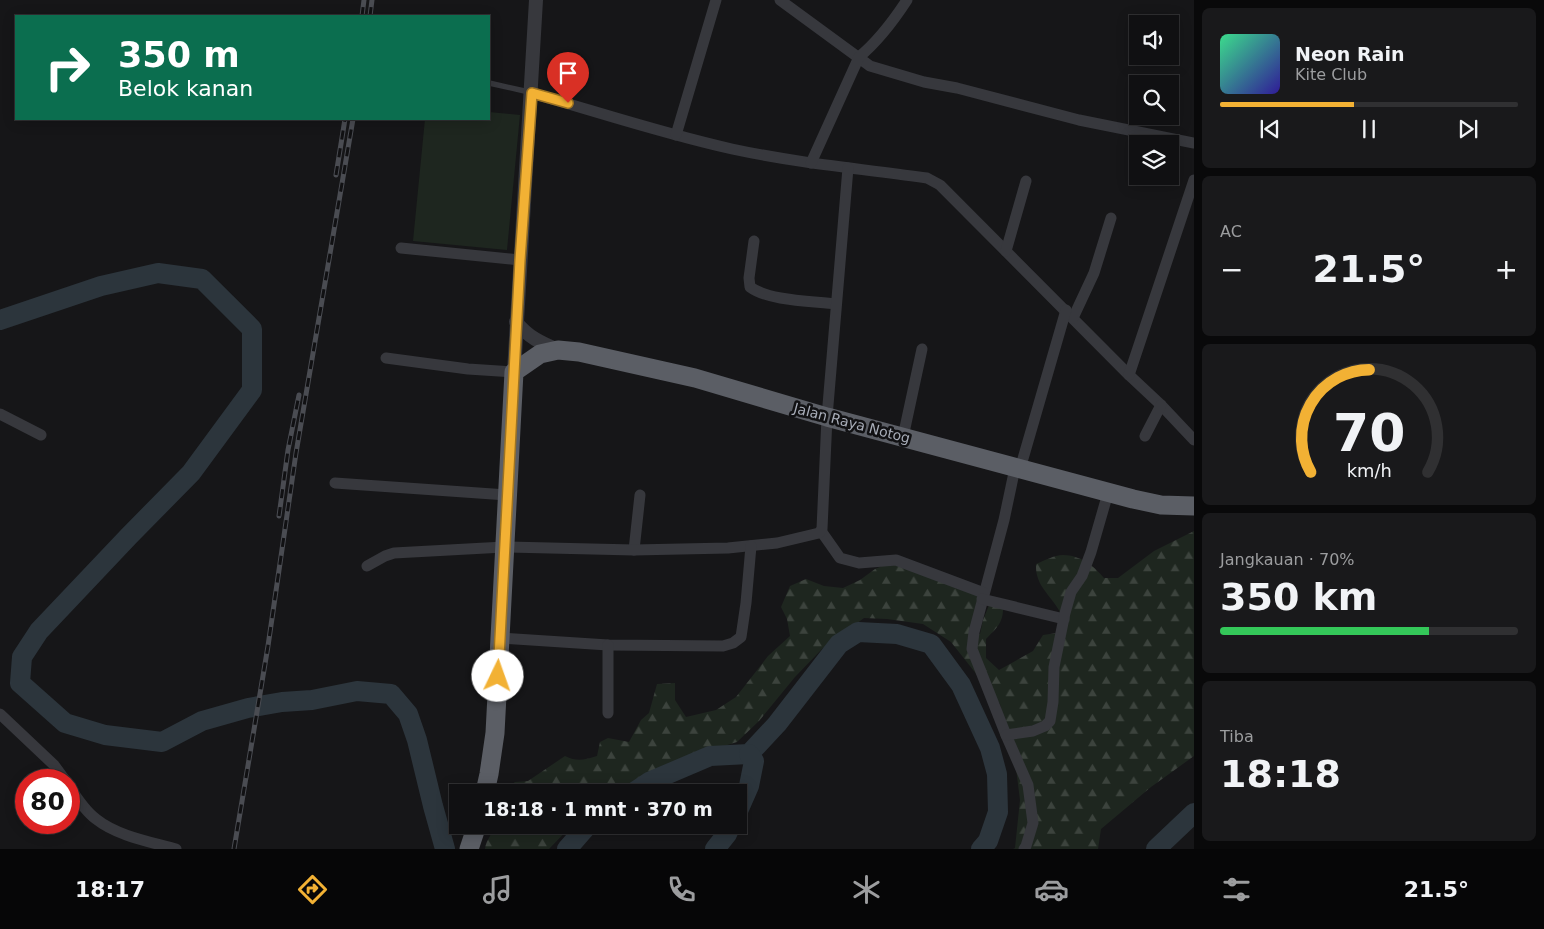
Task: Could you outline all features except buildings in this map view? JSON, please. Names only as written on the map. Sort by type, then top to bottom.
[{"type":"highway","name":"Jalan Raya Notog","points":[[514,372],[540,354],[558,350],[579,352],[696,378],[827,417],[1108,493],[1161,505],[1194,506]]},
{"type":"highway","points":[[487,784],[495,733],[514,372]]},
{"type":"highway","points":[[469,849],[474,834]]},
{"type":"street","points":[[386,358],[468,369],[514,372],[536,0]]},
{"type":"street","points":[[676,135],[716,0]]},
{"type":"street","points":[[780,0],[870,66],[924,82],[957,88],[1079,120],[1194,143]]},
{"type":"street","points":[[811,163],[859,57],[867,50],[907,0]]},
{"type":"street","points":[[532,93],[676,135],[732,149],[811,163],[927,178],[940,185],[1194,440]]},
{"type":"street","points":[[848,168],[827,417],[821,531],[840,558],[859,563],[896,560],[983,596],[1064,619]]},
{"type":"street","points":[[1129,374],[1194,180]]},
{"type":"street","points":[[1006,252],[1026,181]]},
{"type":"street","points":[[1024,849],[1032,823],[1028,785],[1006,736],[972,649],[974,632],[1018,468],[1069,314],[1094,273],[1111,218]]},
{"type":"street","points":[[754,241],[749,278],[750,287],[757,292],[776,297],[836,304]]},
{"type":"street","points":[[401,248],[520,260]]},
{"type":"street","points":[[516,322],[525,332],[558,350]]},
{"type":"street","points":[[903,437],[922,349]]},
{"type":"street","points":[[1145,436],[1161,405]]},
{"type":"street","points":[[0,414],[41,435]]},
{"type":"street","points":[[335,483],[507,494]]},
{"type":"street","points":[[1006,736],[1033,731],[1045,726],[1050,721],[1053,702],[1054,667],[1064,619],[1071,592],[1082,576],[1091,552],[1108,493]]},
{"type":"street","points":[[634,550],[640,495]]},
{"type":"street","points":[[367,566],[394,553],[504,547],[634,550],[751,546],[777,543],[821,531]]},
{"type":"street","points":[[500,638],[608,645],[723,646],[733,643],[741,637],[751,546]]},
{"type":"street","points":[[608,645],[608,713]]},
{"type":"street","points":[[0,714],[57,769]]},
{"type":"street","points":[[80,802],[94,818],[106,826],[130,836],[176,849]]},
{"type":"lane","points":[[490,83],[532,93]]},
{"type":"green space","points":[[490,112],[520,115],[507,250],[413,241],[425,120],[490,120]]},
{"type":"green space","points":[[1194,531],[1194,756],[1151,787],[1101,829],[1098,849],[1013,849],[1015,848],[1020,800],[1015,760],[1000,704],[951,642],[923,624],[887,619],[864,618],[822,649],[795,677],[759,721],[737,742],[708,751],[633,784],[512,784],[528,781],[565,756],[581,760],[597,756],[600,742],[608,738],[629,742],[641,720],[649,713],[657,684],[675,683],[675,700],[686,717],[716,710],[736,697],[768,656],[790,636],[787,619],[781,607],[790,586],[806,579],[824,586],[843,588],[860,580],[875,569],[896,560],[984,593],[974,632],[980,634],[983,620],[992,598],[1003,601],[1002,618],[995,630],[986,639],[986,658],[999,670],[1033,651],[1043,635],[1064,632],[1061,614],[1038,578],[1036,564],[1056,556],[1069,555],[1086,562],[1104,578],[1118,578],[1154,551]]},
{"type":"green space","points":[[491,834],[563,834],[549,849],[485,849]]},
{"type":"waterway","points":[[0,320],[101,286],[158,273],[202,279],[252,329],[252,390],[191,473],[39,631],[22,657],[20,683],[65,723],[105,735],[162,742],[202,721],[248,708],[282,702],[312,700],[357,691],[391,694],[408,714],[417,740],[445,849]]},
{"type":"waterway","points":[[646,784],[710,756],[749,754],[777,724],[839,644],[858,632],[897,634],[931,644],[961,685],[990,748],[997,774],[998,812],[988,841],[981,849]]},
{"type":"waterway","points":[[747,791],[754,761],[749,754]]},
{"type":"waterway","points":[[1156,849],[1194,813]]},
{"type":"waterway","points":[[567,849],[580,834]]},
{"type":"waterway","points":[[715,849],[727,834]]},
{"type":"railway","points":[[362,15],[364,0]]},
{"type":"railway","points":[[370,15],[372,0]]},
{"type":"railway","points":[[336,175],[345,120]]},
{"type":"railway","points":[[234,849],[268,646],[296,453],[353,120]]},
{"type":"railway","points":[[279,516],[288,450],[299,395]]},
{"type":"route","points":[[498,676],[516,322],[532,93],[568,103]]}]
